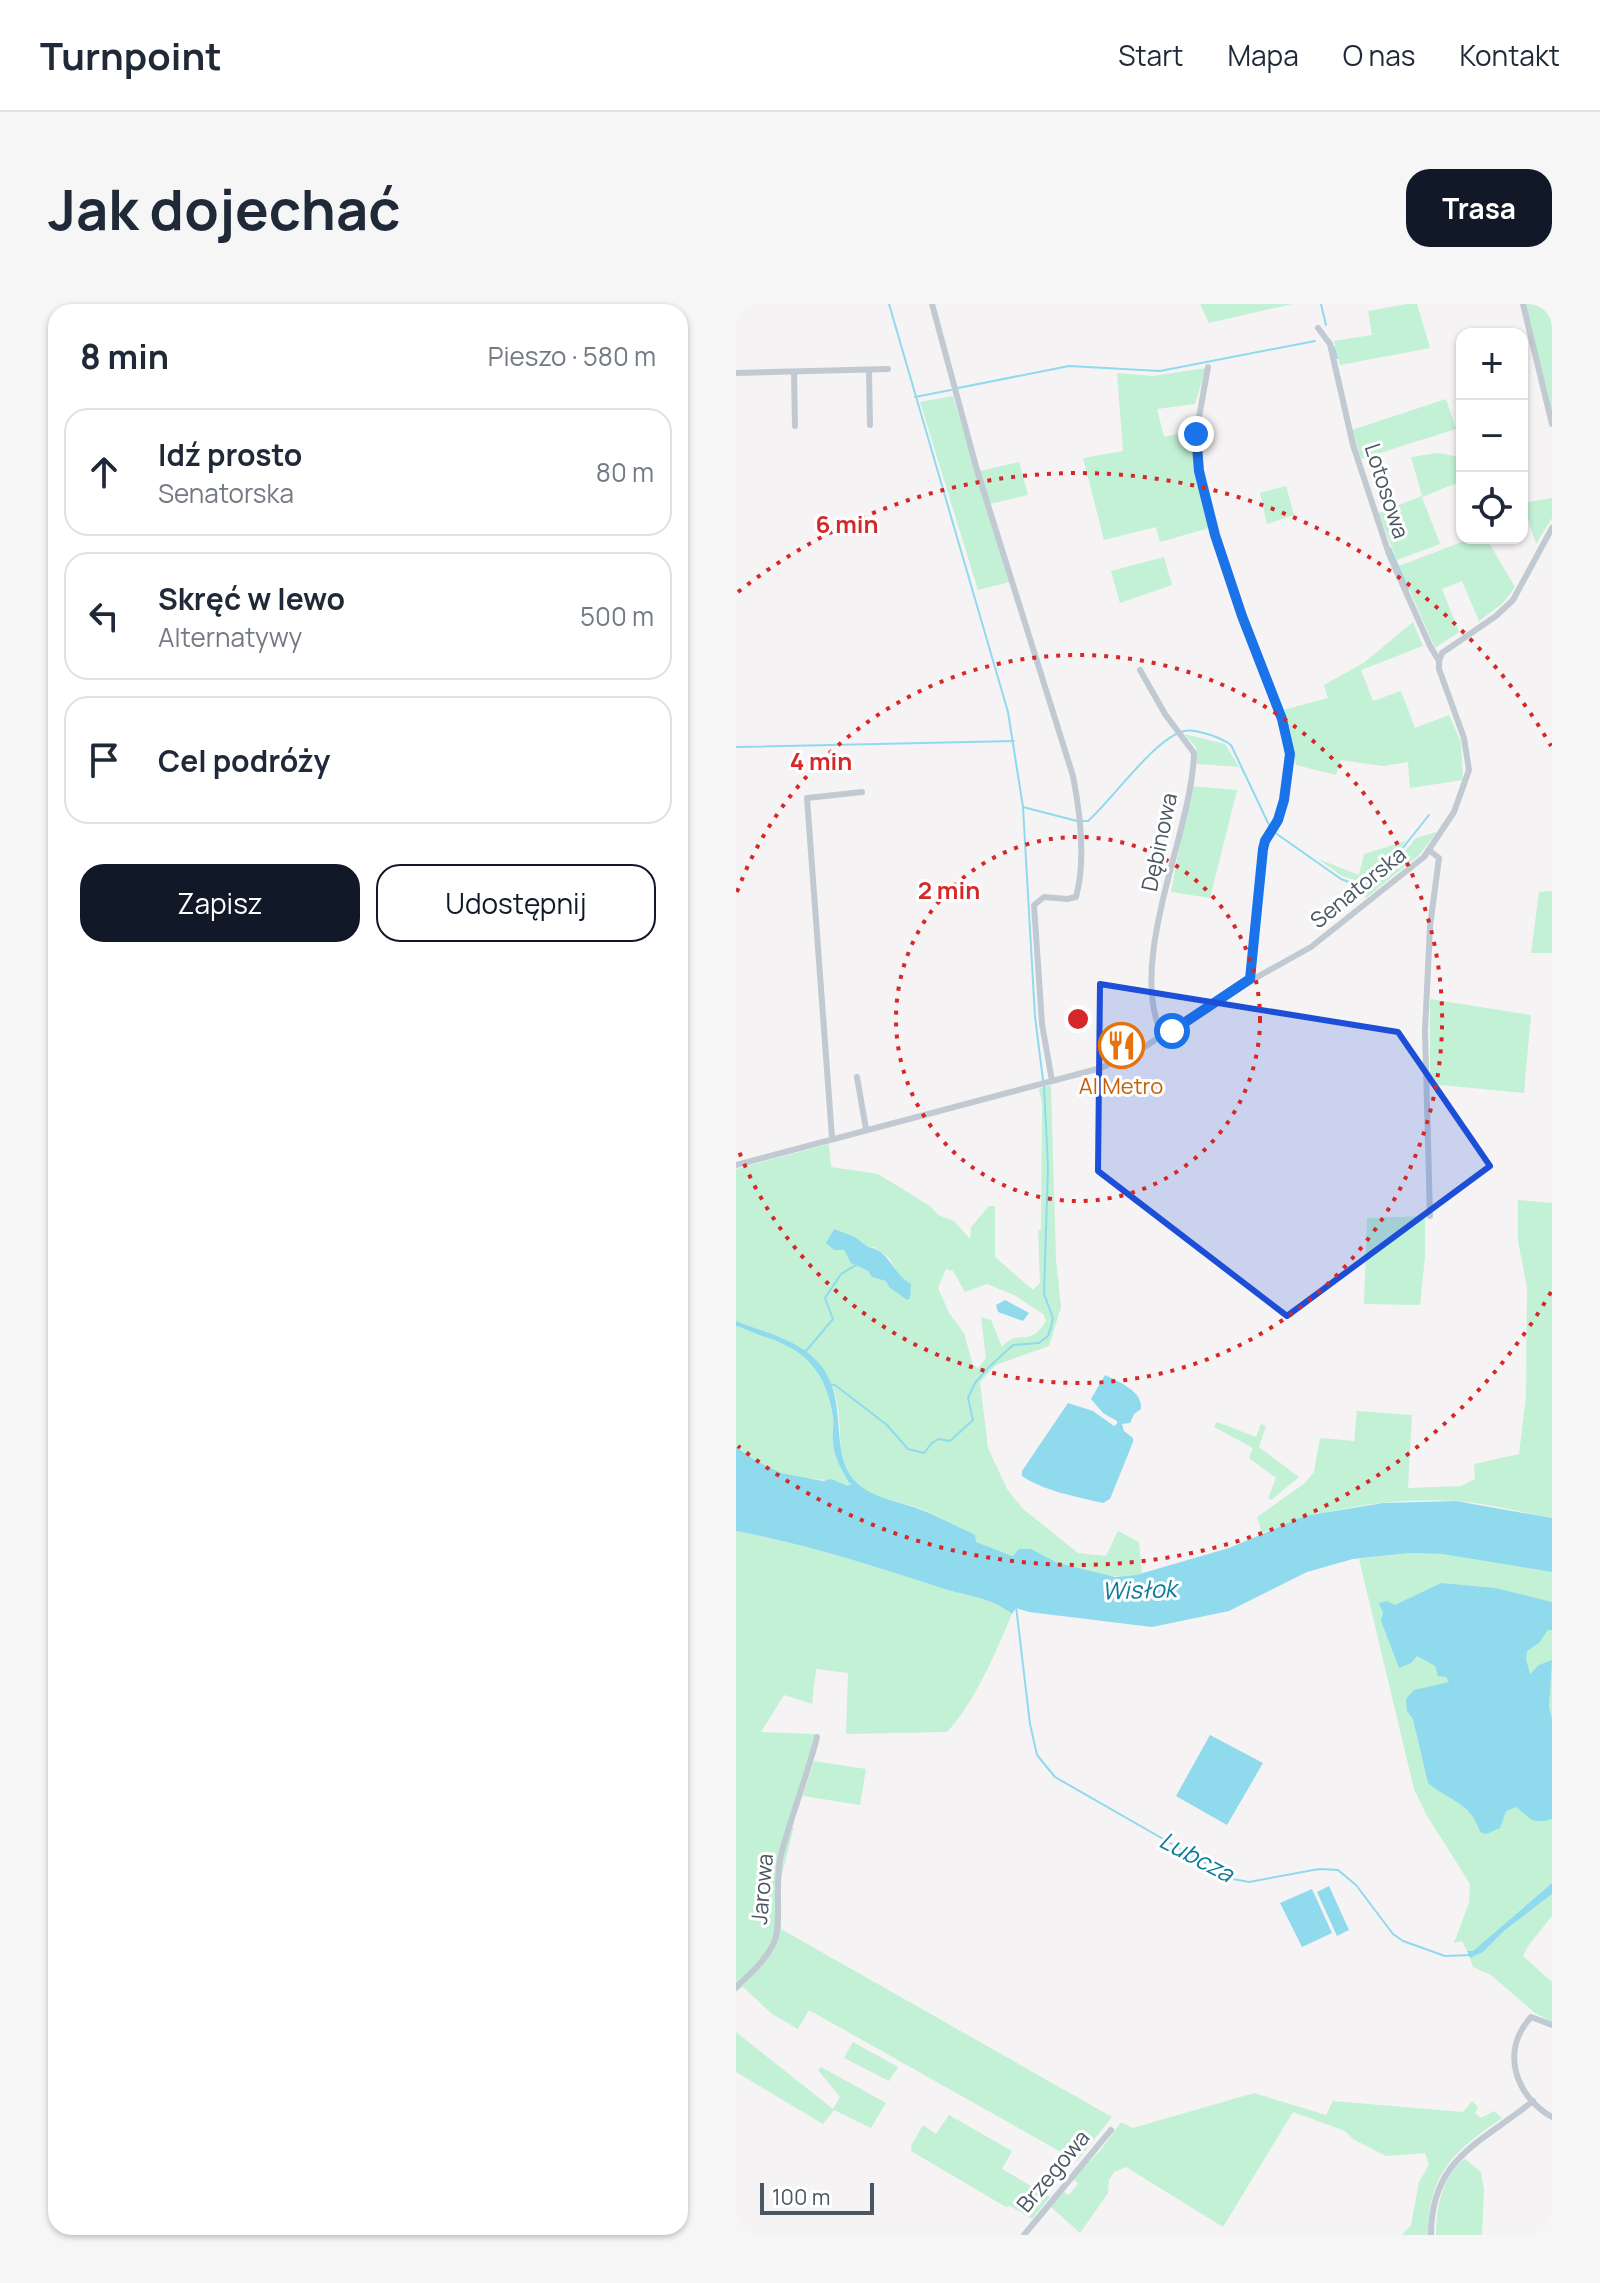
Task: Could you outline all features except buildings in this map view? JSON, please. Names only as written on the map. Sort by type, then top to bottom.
[{"type":"street","points":[[932,304],[1012,584],[1073,776],[1080,817],[1076,897],[1044,897],[1034,905],[1042,1024],[1052,1081]]},
{"type":"street","points":[[1523,304],[1552,424]]},
{"type":"street","name":"Lotosowa","points":[[1318,328],[1330,344],[1360,468],[1389,554],[1439,661]]},
{"type":"street","points":[[1208,367],[1197,422],[1199,471],[1232,588],[1273,692],[1290,754],[1284,800],[1263,849],[1250,979]]},
{"type":"street","points":[[736,373],[888,369]]},
{"type":"street","points":[[869,370],[870,425]]},
{"type":"street","points":[[794,372],[795,426]]},
{"type":"street","points":[[1439,661],[1448,647],[1496,616],[1513,600],[1552,528]]},
{"type":"street","name":"Senatorska","points":[[736,1165],[1101,1068],[1163,1037],[1250,979],[1311,947],[1405,874],[1429,850],[1454,812],[1469,770],[1464,738],[1439,661]]},
{"type":"street","name":"Dębinowa","points":[[1140,670],[1194,753],[1152,969],[1155,1015],[1163,1037]]},
{"type":"street","points":[[832,1138],[807,798],[862,792]]},
{"type":"street","points":[[1429,850],[1439,858],[1430,926],[1425,1031],[1430,1216]]},
{"type":"street","points":[[857,1077],[866,1129]]},
{"type":"street","name":"Jarowa","points":[[736,1987],[767,1953],[776,1935],[777,1878],[781,1855],[817,1737]]},
{"type":"street","points":[[1552,2025],[1531,2017],[1518,2035],[1514,2048],[1514,2068],[1533,2101],[1552,2117]]},
{"type":"street","points":[[1431,2235],[1434,2205],[1449,2167],[1477,2141],[1533,2101]]},
{"type":"street","name":"Brzegowa","points":[[1024,2235],[1111,2130]]},
{"type":"highlighted area","points":[[1100,984],[1398,1032],[1490,1166],[1287,1316],[1098,1171]]},
{"type":"green space","points":[[1200,304],[1292,304],[1209,323]]},
{"type":"green space","points":[[1417,304],[1430,348],[1340,365],[1334,341],[1372,335],[1368,311]]},
{"type":"green space","points":[[1525,304],[1552,304],[1552,414]]},
{"type":"green space","points":[[1206,368],[1195,404],[1157,409],[1164,437],[1194,431],[1195,457],[1209,528],[1160,542],[1156,527],[1104,540],[1083,458],[1123,451],[1117,373],[1153,376]]},
{"type":"green space","points":[[953,396],[1009,582],[978,590],[920,402]]},
{"type":"green space","points":[[1446,399],[1456,429],[1361,459],[1352,430]]},
{"type":"green space","points":[[1438,453],[1456,456],[1456,483],[1422,497],[1440,544],[1397,560],[1378,513],[1422,496],[1411,457]]},
{"type":"green space","points":[[1019,462],[1028,495],[990,504],[980,471]]},
{"type":"green space","points":[[1286,486],[1294,515],[1267,524],[1260,493]]},
{"type":"green space","points":[[1552,498],[1552,518],[1536,544],[1528,519],[1528,502]]},
{"type":"green space","points":[[1456,544],[1490,544],[1515,587],[1502,604],[1479,621],[1462,581],[1442,589],[1459,632],[1435,648],[1399,566]]},
{"type":"green space","points":[[1164,557],[1172,585],[1120,603],[1111,571]]},
{"type":"green space","points":[[1413,622],[1423,646],[1361,670],[1373,701],[1401,691],[1415,728],[1449,715],[1461,742],[1463,780],[1410,788],[1408,762],[1383,766],[1340,760],[1336,775],[1296,765],[1283,710],[1328,698],[1324,685],[1365,662]]},
{"type":"green space","points":[[1184,734],[1225,744],[1239,767],[1197,764],[1196,747]]},
{"type":"green space","points":[[1191,786],[1237,790],[1210,898],[1171,892]]},
{"type":"green space","points":[[1437,832],[1419,855],[1366,898],[1361,890],[1386,874],[1416,838]]},
{"type":"green space","points":[[1406,841],[1380,871],[1363,883],[1342,876],[1318,859],[1359,875],[1364,854]]},
{"type":"green space","points":[[1552,891],[1552,953],[1531,953],[1539,892]]},
{"type":"green space","points":[[1430,999],[1531,1015],[1524,1093],[1430,1084]]},
{"type":"green space","points":[[1051,1085],[1056,1260],[1061,1307],[1049,1346],[996,1365],[980,1382],[988,1448],[1007,1489],[1022,1508],[1078,1553],[1106,1556],[1118,1531],[1139,1542],[1142,1573],[1109,1576],[1086,1572],[1029,1550],[1019,1549],[1014,1556],[975,1542],[974,1535],[926,1511],[862,1488],[845,1465],[838,1405],[832,1385],[822,1369],[795,1346],[736,1321],[736,1169],[829,1144],[831,1167],[878,1174],[930,1206],[938,1215],[954,1221],[970,1239],[971,1227],[989,1206],[995,1206],[995,1257],[1033,1290],[1040,1283],[1038,1230],[1041,1230],[1042,1103],[1039,1089]],"holes":[[[874,1247],[890,1259],[905,1281],[907,1299],[889,1287],[886,1281],[852,1263],[844,1250],[834,1250]],[[946,1269],[953,1271],[965,1292],[987,1284],[1014,1295],[1043,1314],[1046,1321],[1034,1335],[1013,1338],[1002,1347],[991,1320],[981,1317],[986,1358],[978,1368],[973,1365],[964,1333],[949,1313],[938,1288]]]},
{"type":"green space","points":[[1518,1200],[1552,1203],[1552,1518],[1467,1502],[1405,1501],[1332,1511],[1262,1533],[1257,1517],[1305,1483],[1314,1472],[1320,1438],[1354,1441],[1357,1411],[1412,1415],[1408,1488],[1461,1486],[1475,1479],[1474,1464],[1519,1454],[1526,1397],[1527,1287],[1518,1241]]},
{"type":"green space","points":[[1425,1216],[1420,1305],[1364,1304],[1367,1218]]},
{"type":"green space","points":[[736,1326],[789,1347],[810,1363],[825,1386],[830,1401],[834,1452],[848,1482],[853,1484],[848,1486],[780,1473],[736,1447]]},
{"type":"green space","points":[[1217,1422],[1256,1437],[1261,1424],[1266,1426],[1259,1447],[1299,1477],[1271,1500],[1268,1498],[1276,1478],[1249,1458],[1253,1448],[1214,1427]]},
{"type":"green space","points":[[736,1531],[863,1563],[995,1603],[1012,1614],[976,1692],[947,1732],[846,1734],[848,1673],[816,1669],[812,1704],[784,1695],[761,1732],[815,1734],[815,1738],[789,1828],[794,1827],[780,1882],[781,1929],[1112,2117],[1077,2161],[809,2010],[798,2029],[772,2014],[743,1987],[736,1992]]},
{"type":"green space","points":[[1410,1553],[1442,1554],[1552,1572],[1552,1883],[1473,1951],[1467,1951],[1462,1941],[1454,1943],[1469,1903],[1470,1884],[1414,1789],[1359,1559]]},
{"type":"green space","points":[[814,1761],[866,1769],[860,1805],[803,1796]]},
{"type":"green space","points":[[1552,1894],[1552,1916],[1523,1956],[1552,1982],[1550,2021],[1535,2013],[1491,1975],[1473,1967],[1470,1958],[1483,1952],[1504,1931]]},
{"type":"green space","points":[[736,2032],[833,2109],[840,2097],[818,2070],[821,2067],[886,2103],[871,2128],[834,2110],[823,2124],[736,2072]]},
{"type":"green space","points":[[853,2042],[898,2067],[889,2081],[844,2058]]},
{"type":"green space","points":[[1254,2093],[1326,2115],[1333,2101],[1463,2112],[1472,2101],[1478,2107],[1475,2113],[1481,2118],[1494,2111],[1502,2118],[1457,2153],[1447,2166],[1433,2195],[1428,2235],[1402,2235],[1411,2225],[1419,2182],[1429,2165],[1425,2153],[1386,2156],[1353,2139],[1345,2131],[1293,2112],[1223,2227],[1126,2167],[1114,2172],[1109,2180],[1108,2193],[1080,2233],[1050,2206],[1063,2192],[1069,2195],[1078,2184],[1073,2178],[1100,2151],[1121,2122],[1133,2128]]},
{"type":"green space","points":[[949,2115],[1012,2151],[1002,2169],[1050,2197],[1032,2219],[911,2151],[923,2125],[936,2134]]},
{"type":"green space","points":[[1465,2159],[1481,2172],[1484,2190],[1482,2235],[1436,2235],[1442,2193],[1451,2174]]},
{"type":"water","points":[[834,1229],[855,1237],[887,1258],[911,1284],[910,1298],[907,1300],[889,1287],[886,1281],[872,1277],[868,1271],[851,1263],[844,1250],[834,1250],[826,1243]]},
{"type":"water","points":[[1005,1300],[1029,1313],[1023,1321],[998,1312],[996,1305]]},
{"type":"water","name":"Wisłok","points":[[736,1321],[796,1345],[820,1365],[836,1400],[842,1454],[847,1469],[857,1483],[878,1496],[940,1518],[975,1535],[976,1542],[1013,1556],[1019,1549],[1031,1549],[1058,1563],[1115,1577],[1136,1575],[1229,1548],[1305,1516],[1383,1503],[1456,1501],[1552,1518],[1552,1572],[1442,1554],[1410,1553],[1353,1559],[1307,1572],[1229,1611],[1152,1627],[1016,1608],[1012,1614],[985,1600],[863,1563],[736,1531],[736,1447],[781,1473],[823,1481],[831,1479],[848,1486],[852,1483],[849,1483],[838,1463],[830,1401],[818,1374],[800,1354],[775,1340],[736,1326]]},
{"type":"water","points":[[1105,1375],[1134,1392],[1141,1403],[1141,1409],[1134,1414],[1130,1423],[1122,1424],[1133,1442],[1110,1499],[1103,1503],[1072,1496],[1040,1486],[1022,1476],[1022,1471],[1068,1403],[1093,1411],[1114,1426],[1117,1424],[1091,1399]]},
{"type":"water","points":[[1441,1583],[1495,1588],[1552,1602],[1552,1630],[1548,1630],[1539,1643],[1527,1651],[1526,1659],[1530,1674],[1539,1665],[1552,1660],[1549,1707],[1552,1719],[1552,1819],[1536,1821],[1516,1807],[1506,1811],[1500,1828],[1486,1834],[1480,1832],[1465,1808],[1428,1783],[1406,1699],[1414,1690],[1449,1682],[1446,1677],[1438,1676],[1435,1666],[1417,1656],[1411,1663],[1399,1668],[1381,1621],[1383,1613],[1379,1603],[1387,1601],[1395,1605]]},
{"type":"water","points":[[1210,1735],[1263,1763],[1227,1825],[1176,1796]]},
{"type":"water","points":[[1552,1883],[1552,1894],[1504,1931],[1483,1952],[1470,1958],[1467,1951],[1473,1951]]},
{"type":"water","points":[[1329,1886],[1349,1930],[1337,1936],[1317,1892]]},
{"type":"water","points":[[1312,1889],[1332,1933],[1302,1947],[1280,1903]]},
{"type":"waterway","points":[[889,304],[1008,712],[1023,807],[1035,1017],[1043,1080]]},
{"type":"waterway","points":[[1321,304],[1326,325]]},
{"type":"waterway","points":[[958,388],[1069,366],[1160,371],[1315,341]]},
{"type":"waterway","points":[[1334,347],[1337,358]]},
{"type":"waterway","points":[[915,397],[951,390]]},
{"type":"waterway","points":[[1390,548],[1408,589]]},
{"type":"waterway","points":[[1023,807],[1088,821],[1160,745],[1189,730],[1208,734],[1231,745],[1270,827]]},
{"type":"waterway","points":[[736,747],[1014,741]]},
{"type":"waterway","points":[[1274,832],[1341,879],[1359,886],[1386,869],[1429,815]]},
{"type":"waterway","points":[[829,1385],[835,1385],[887,1425],[908,1449],[924,1453],[939,1439],[950,1441],[973,1420],[968,1398],[987,1369],[1013,1345],[1039,1343],[1048,1336],[1053,1318],[1044,1294],[1048,1167],[1044,1086]]},
{"type":"waterway","points":[[806,1351],[833,1319],[825,1298],[841,1274],[856,1265]]},
{"type":"waterway","name":"Lubcza","points":[[1016,1606],[1030,1724],[1037,1755],[1055,1777],[1233,1879],[1249,1882],[1319,1869],[1338,1870],[1356,1885],[1393,1934],[1403,1941],[1445,1956],[1470,1955]]},
{"type":"place","name":"Al Metro","points":[[1121,1045]]},
{"type":"route","points":[[1172,1031],[1250,979],[1263,849],[1278,820],[1290,768],[1282,719],[1215,535],[1199,471],[1196,434]]}]
